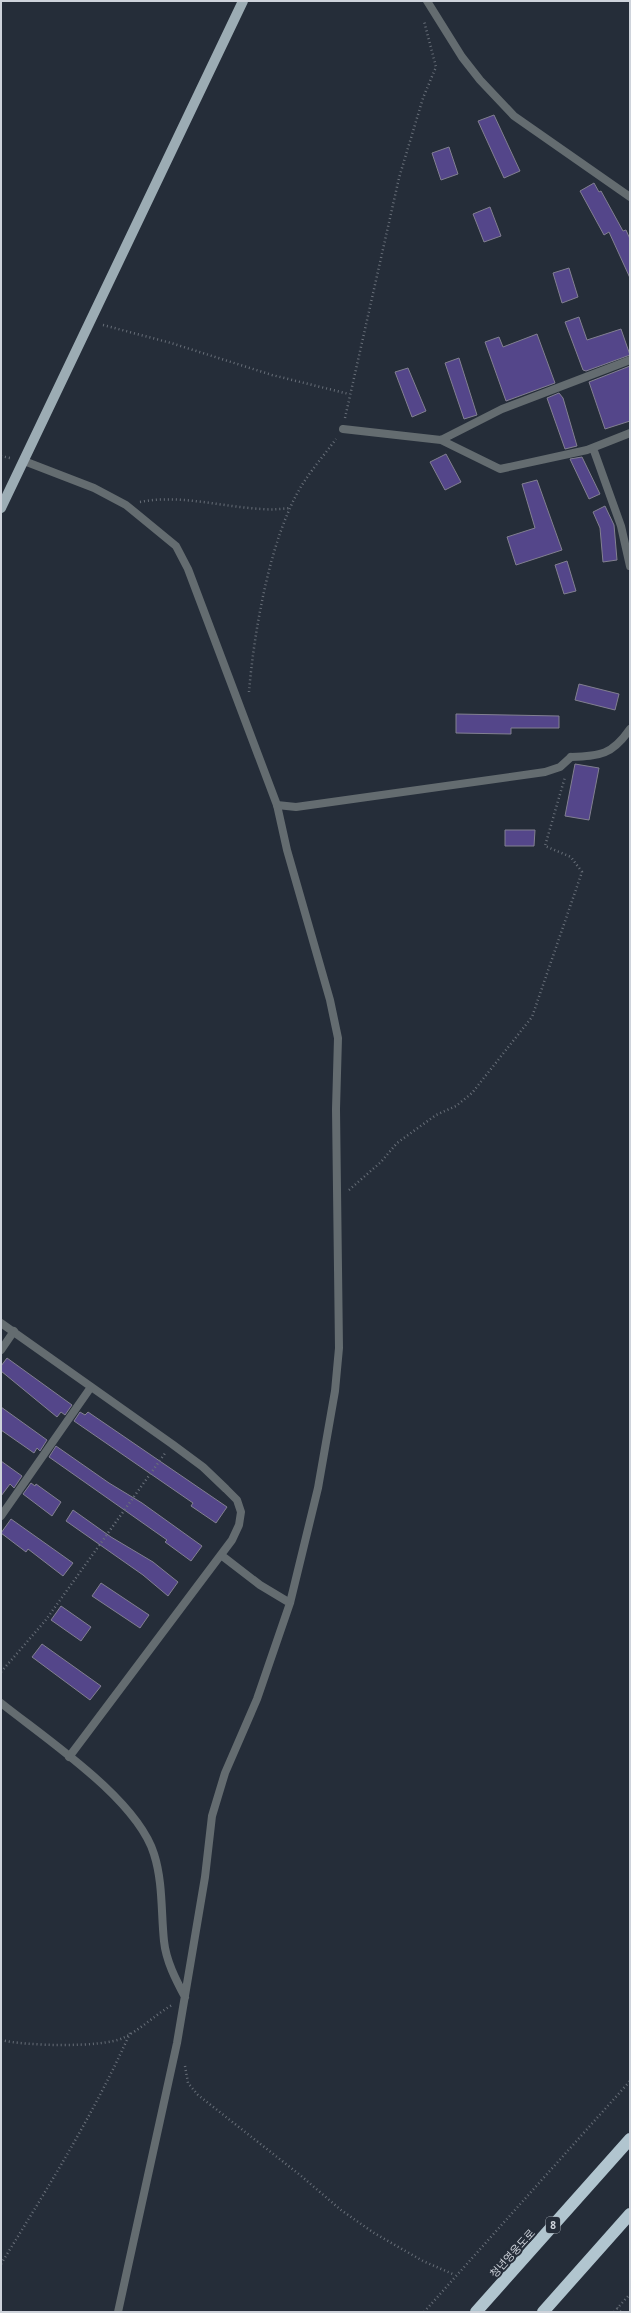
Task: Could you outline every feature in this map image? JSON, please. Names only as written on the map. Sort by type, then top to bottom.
[{"type":"highway","name":"청년영웅도로","points":[[476,2312],[630,2138]]},
{"type":"highway","points":[[543,2312],[630,2214]]},
{"type":"main road","points":[[1,508],[243,1]]},
{"type":"street","points":[[427,1],[462,57],[480,80],[514,116],[630,197]]},
{"type":"street","points":[[441,440],[502,409],[630,360]]},
{"type":"street","points":[[343,429],[441,440],[500,469],[593,448],[630,433]]},
{"type":"street","points":[[593,448],[621,526],[630,566]]},
{"type":"street","points":[[24,461],[94,488],[126,505],[176,546],[188,569],[277,805],[287,850],[330,1000],[338,1038],[336,1109],[340,1340],[335,1391],[318,1488],[290,1603],[257,1699],[218,1794],[212,1816],[205,1877],[177,2043],[118,2312]]},
{"type":"street","points":[[277,805],[296,806],[545,772],[560,767],[571,757],[598,756],[612,750],[630,729]]},
{"type":"street","points":[[1,1323],[203,1467],[237,1500],[241,1512],[239,1525],[232,1540],[69,1757]]},
{"type":"street","points":[[1,1350],[14,1331]]},
{"type":"street","points":[[1,1516],[91,1387]]},
{"type":"street","points":[[221,1555],[260,1585],[290,1603]]},
{"type":"street","points":[[1,1703],[69,1757],[126,1807],[142,1827],[154,1854],[162,1902],[164,1942],[171,1970],[185,1997]]},
{"type":"path","points":[[248,698],[252,659],[274,554],[290,508],[302,485],[343,429],[349,394],[379,274],[400,178],[423,98],[436,67],[423,18]]},
{"type":"path","points":[[89,321],[272,375],[349,394]]},
{"type":"path","points":[[126,505],[150,500],[211,502],[262,509],[290,508]]},
{"type":"path","points":[[338,1194],[352,1190],[381,1162],[396,1143],[408,1134],[436,1115],[456,1106],[472,1094],[532,1016],[582,872],[571,858],[546,846],[571,757]]},
{"type":"path","points":[[1,1672],[44,1621],[172,1444]]},
{"type":"path","points":[[1,2040],[30,2044],[86,2044],[123,2038],[185,1997]]},
{"type":"path","points":[[1,2264],[74,2143],[110,2078],[130,2033]]},
{"type":"path","points":[[177,2043],[184,2060],[188,2083],[198,2096],[300,2175],[341,2210],[374,2233],[423,2261],[455,2275]]},
{"type":"path","points":[[424,2312],[455,2275],[630,2081]]},
{"type":"path","points":[[614,2312],[630,2294]]},
{"type":"path","points":[[617,2308],[621,2312]]},
{"type":"building","points":[[494,115],[520,171],[504,178],[478,121]]},
{"type":"building","points":[[449,147],[458,174],[441,180],[432,153]]},
{"type":"building","points":[[594,183],[599,192],[601,191],[623,231],[626,230],[630,239],[630,278],[609,232],[604,235],[580,191]]},
{"type":"building","points":[[490,207],[501,236],[484,242],[473,214]]},
{"type":"building","points":[[569,268],[578,297],[562,303],[553,273]]},
{"type":"building","points":[[579,317],[587,340],[621,329],[630,355],[586,371],[583,370],[565,322]]},
{"type":"building","points":[[537,334],[555,383],[506,401],[485,342],[499,337],[503,347]]},
{"type":"building","points":[[459,358],[477,415],[464,419],[445,363]]},
{"type":"building","points":[[630,366],[630,421],[605,429],[589,382]]},
{"type":"building","points":[[408,368],[426,411],[412,417],[395,372]]},
{"type":"building","points":[[559,393],[563,398],[577,446],[565,449],[547,398]]},
{"type":"building","points":[[446,454],[461,482],[445,490],[430,462]]},
{"type":"building","points":[[582,457],[600,494],[589,499],[570,459]]},
{"type":"building","points":[[537,480],[562,550],[516,565],[507,537],[535,528],[522,484]]},
{"type":"building","points":[[605,506],[614,525],[617,560],[603,562],[600,528],[593,512]]},
{"type":"building","points":[[567,561],[576,591],[564,594],[555,565]]},
{"type":"building","points":[[579,684],[619,694],[615,710],[575,700]]},
{"type":"building","points":[[456,714],[559,716],[559,728],[511,728],[511,734],[456,733]]},
{"type":"building","points":[[575,764],[599,768],[589,820],[565,816]]},
{"type":"building","points":[[505,830],[535,830],[534,846],[505,846]]},
{"type":"building","points":[[7,1358],[72,1405],[65,1415],[61,1412],[57,1417],[1,1371],[1,1366]]},
{"type":"building","points":[[1,1407],[47,1440],[40,1451],[37,1448],[34,1453],[1,1430]]},
{"type":"building","points":[[80,1412],[85,1415],[88,1412],[227,1507],[216,1523],[191,1506],[193,1503],[74,1421]]},
{"type":"building","points":[[56,1446],[109,1483],[142,1503],[202,1546],[191,1561],[165,1542],[167,1540],[49,1457]]},
{"type":"building","points":[[1,1461],[22,1476],[14,1488],[10,1484],[1,1496]]},
{"type":"building","points":[[31,1483],[35,1486],[36,1484],[61,1502],[52,1516],[23,1494]]},
{"type":"building","points":[[73,1510],[111,1537],[153,1562],[178,1582],[168,1596],[143,1575],[66,1521]]},
{"type":"building","points":[[11,1519],[73,1563],[63,1576],[28,1549],[26,1552],[1,1533]]},
{"type":"building","points":[[101,1583],[149,1615],[140,1628],[92,1596]]},
{"type":"building","points":[[61,1606],[91,1627],[81,1641],[51,1620]]},
{"type":"building","points":[[42,1644],[101,1686],[90,1700],[32,1657]]}]
